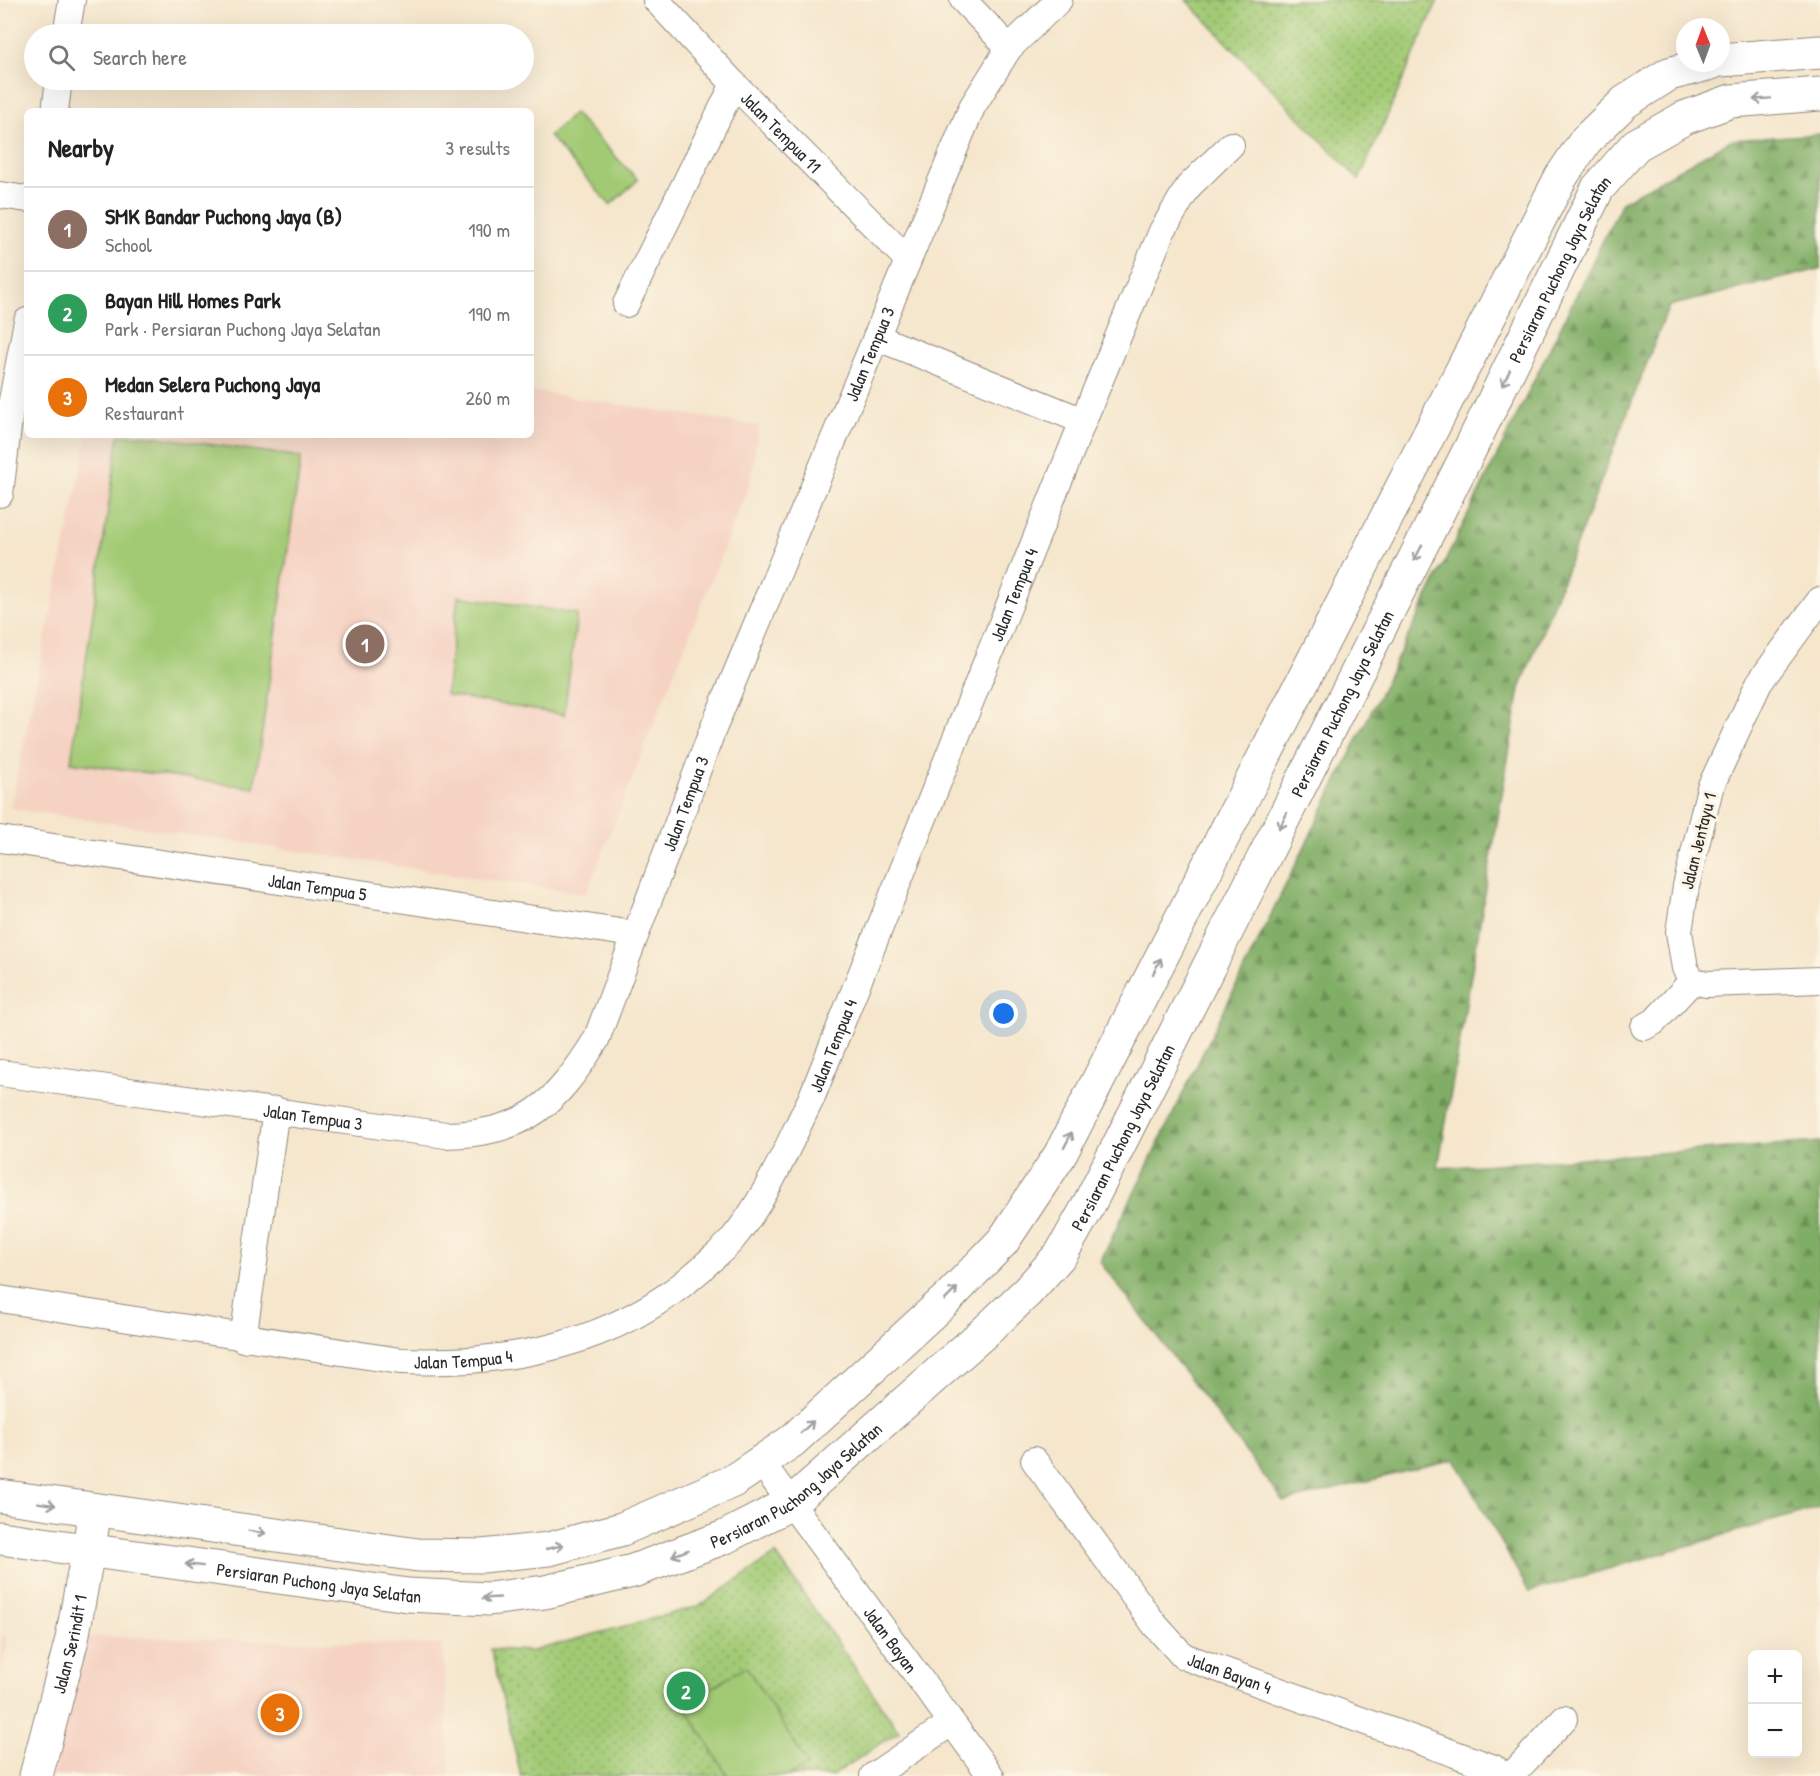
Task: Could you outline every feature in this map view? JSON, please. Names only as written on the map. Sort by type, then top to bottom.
[{"type":"main road","points":[[1730,59],[1820,52]]},
{"type":"main road","name":"Persiaran Puchong Jaya Selatan","points":[[0,1496],[418,1555],[482,1556],[549,1549],[622,1529],[733,1482],[792,1441],[883,1358],[1003,1241],[1060,1155],[1561,177],[1586,141],[1625,102],[1669,74],[1677,72]]},
{"type":"main road","name":"Persiaran Puchong Jaya Selatan","points":[[0,1538],[408,1595],[489,1599],[545,1592],[633,1571],[725,1537],[790,1503],[987,1330],[1061,1254],[1086,1210],[1473,446],[1598,188],[1636,145],[1684,117],[1731,101],[1820,94]]},
{"type":"main road","name":"Jalan Serindit 1","points":[[36,1776],[72,1639],[95,1511]]},
{"type":"street","points":[[68,24],[72,0]]},
{"type":"street","name":"Jalan Tempua 11","points":[[656,0],[734,84],[908,260]]},
{"type":"street","points":[[963,0],[1010,48]]},
{"type":"street","name":"Jalan Tempua 3","points":[[0,1073],[446,1135],[480,1134],[513,1124],[536,1113],[575,1073],[596,1040],[633,934],[713,729],[972,106],[1010,48],[1059,0]]},
{"type":"street","points":[[626,304],[734,84]]},
{"type":"street","points":[[55,108],[58,90]]},
{"type":"street","name":"Jalan Tempua 4","points":[[0,1299],[243,1339],[400,1361],[452,1363],[504,1358],[547,1350],[588,1338],[627,1320],[684,1284],[731,1242],[766,1189],[811,1099],[1083,421],[1162,231],[1189,186],[1231,145]]},
{"type":"street","points":[[0,195],[24,199]]},
{"type":"street","points":[[0,494],[5,410],[24,333]]},
{"type":"street","points":[[876,337],[1083,421]]},
{"type":"street","name":"Jalan Jentayu 1","points":[[1692,981],[1685,968],[1680,932],[1686,886],[1710,788],[1759,683],[1820,600]]},
{"type":"street","name":"Jalan Tempua 5","points":[[0,839],[633,934]]},
{"type":"street","points":[[1644,1027],[1654,1022],[1692,981],[1707,984],[1820,980]]},
{"type":"street","points":[[243,1339],[276,1110]]},
{"type":"street","name":"Jalan Bayan 4","points":[[1034,1460],[1155,1625],[1183,1656],[1496,1773]]},
{"type":"street","name":"Jalan Bayan","points":[[761,1462],[991,1776]]},
{"type":"street","points":[[1496,1773],[1564,1719]]},
{"type":"street","points":[[873,1776],[951,1723]]},
{"type":"shaded area","points":[[534,391],[759,426],[751,480],[586,894],[10,808],[87,438],[534,438]]},
{"type":"shaded area","points":[[0,1635],[7,1636],[0,1682]]},
{"type":"shaded area","points":[[87,1636],[443,1645],[450,1776],[53,1776]]},
{"type":"green space","points":[[1186,0],[1438,0],[1359,180]]},
{"type":"green space","points":[[574,113],[638,180],[610,205],[549,136]]},
{"type":"green space","points":[[1820,134],[1820,269],[1669,306],[1520,689],[1438,1168],[1820,1142],[1820,1507],[1529,1592],[1455,1459],[1284,1502],[1100,1262],[1622,202],[1731,140]]},
{"type":"green space","points":[[119,438],[165,438],[301,457],[254,788],[71,762]]},
{"type":"green space","points":[[458,596],[577,614],[564,715],[446,695]]},
{"type":"green space","points":[[776,1554],[899,1731],[832,1776],[521,1776],[491,1649],[532,1651],[699,1606]]},
{"type":"green space","points":[[746,1666],[808,1765],[789,1776],[728,1776],[684,1705]]},
{"type":"place","name":"SMK Bandar Puchong Jaya (B)","points":[[365,644]]},
{"type":"place","name":"Bayan Hill Homes Park","points":[[686,1691]]},
{"type":"place","name":"Medan Selera Puchong Jaya","points":[[280,1713]]}]
